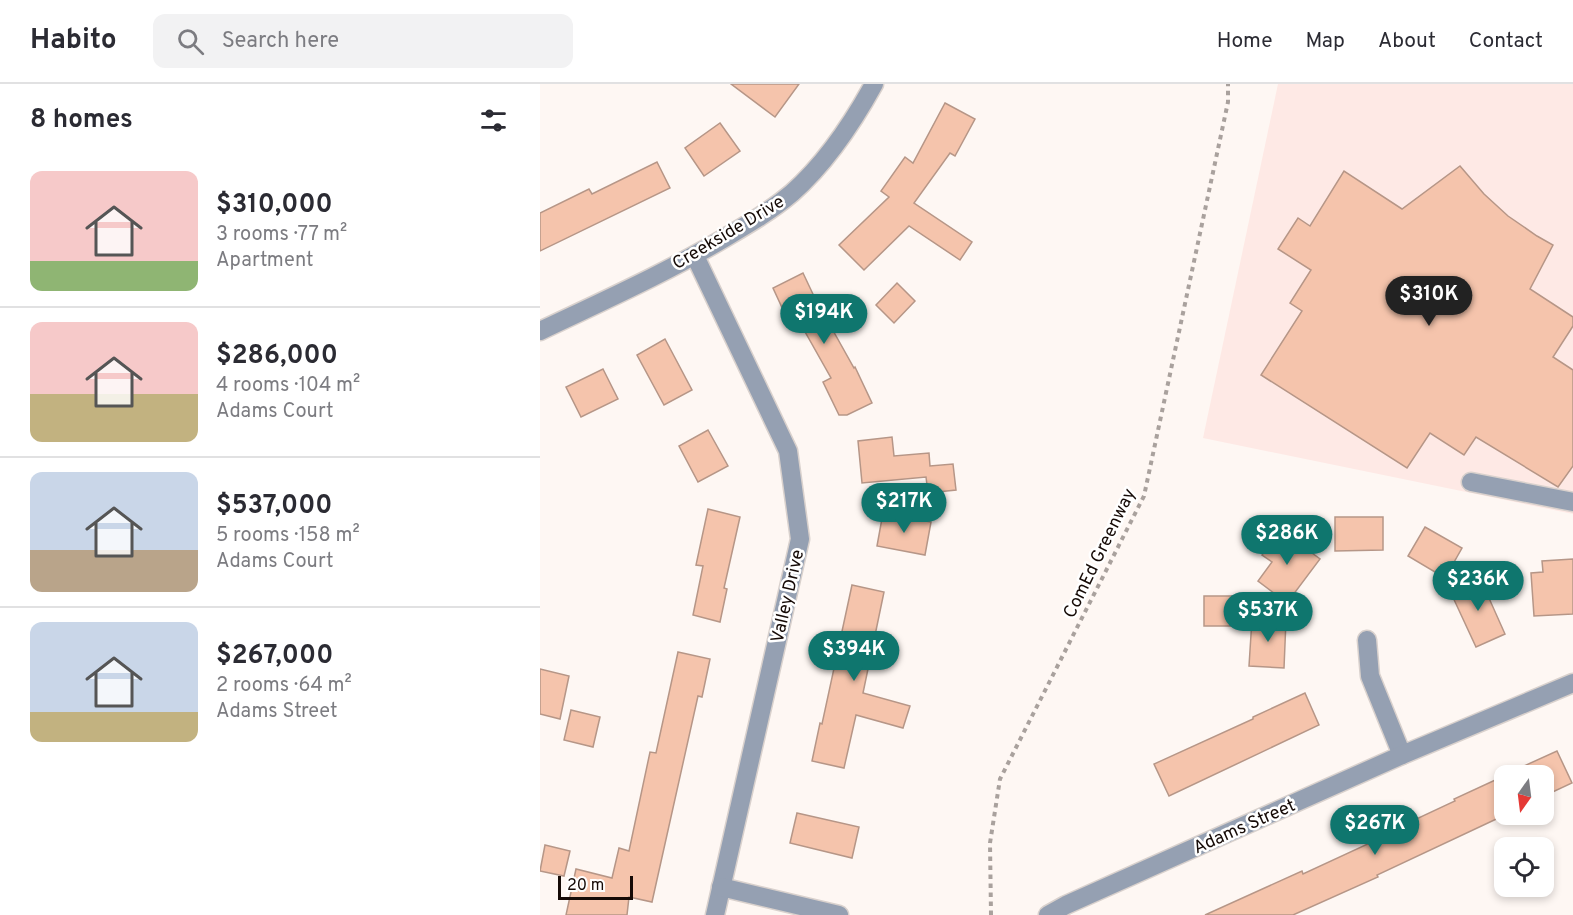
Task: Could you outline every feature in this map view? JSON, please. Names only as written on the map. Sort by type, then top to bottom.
[{"type":"street","name":"Creekside Drive","points":[[540,331],[695,256],[766,213],[810,176],[856,117],[874,84]]},
{"type":"street","name":"Valley Drive","points":[[695,256],[788,451],[800,539],[715,915]]},
{"type":"street","points":[[1471,482],[1573,502]]},
{"type":"street","points":[[1367,640],[1370,676],[1402,755]]},
{"type":"street","name":"Adams Street","points":[[1048,915],[1402,755],[1573,683]]},
{"type":"street","points":[[722,887],[839,915]]},
{"type":"path","name":"ComEd Greenway","points":[[992,915],[990,843],[1000,779],[1144,496],[1228,102],[1228,84]]},
{"type":"shaded area","points":[[1278,84],[1573,84],[1573,514],[1203,438]]},
{"type":"building","points":[[731,84],[799,84],[775,117]]},
{"type":"building","points":[[945,103],[975,119],[955,156],[950,153],[914,203],[972,242],[960,260],[909,226],[864,270],[839,245],[889,197],[881,191],[905,157],[913,163]]},
{"type":"building","points":[[720,123],[740,151],[704,176],[685,148]]},
{"type":"building","points":[[657,162],[670,188],[540,251],[540,213],[589,189],[592,194]]},
{"type":"building","points":[[1460,166],[1484,194],[1508,216],[1553,245],[1530,289],[1573,317],[1573,326],[1553,357],[1573,370],[1573,466],[1558,487],[1476,437],[1464,455],[1430,433],[1407,468],[1261,375],[1302,311],[1290,303],[1311,270],[1278,249],[1298,218],[1310,226],[1344,171],[1402,209]]},
{"type":"building","points":[[803,273],[829,328],[831,327],[855,367],[872,403],[847,415],[839,415],[823,382],[831,378],[800,323],[791,327],[773,288]]},
{"type":"building","points":[[897,283],[915,301],[894,323],[876,305]]},
{"type":"building","points":[[665,339],[692,390],[664,405],[637,355]]},
{"type":"building","points":[[603,369],[618,399],[581,417],[566,387]]},
{"type":"building","points":[[708,430],[728,466],[698,482],[679,446]]},
{"type":"building","points":[[892,437],[894,456],[929,453],[930,466],[953,464],[956,490],[928,493],[926,477],[862,483],[858,441]]},
{"type":"building","points":[[708,509],[740,517],[724,588],[727,589],[720,622],[693,615],[703,566],[696,565]]},
{"type":"building","points":[[883,513],[931,522],[925,555],[877,546]]},
{"type":"building","points":[[1335,517],[1383,517],[1383,550],[1335,551]]},
{"type":"building","points":[[1425,527],[1462,548],[1445,578],[1408,556]]},
{"type":"building","points":[[1281,530],[1320,559],[1287,603],[1258,581],[1272,562],[1262,555]]},
{"type":"building","points":[[1573,559],[1573,614],[1534,616],[1531,573],[1543,572],[1542,561]]},
{"type":"building","points":[[1480,578],[1505,634],[1476,647],[1450,591]]},
{"type":"building","points":[[852,585],[884,592],[863,693],[910,706],[903,728],[856,715],[844,768],[812,761]]},
{"type":"building","points":[[1204,596],[1232,596],[1232,626],[1204,626]]},
{"type":"building","points":[[1252,619],[1286,620],[1284,668],[1249,666]]},
{"type":"building","points":[[678,652],[710,659],[702,697],[698,696],[652,902],[629,897],[627,915],[566,915],[576,869],[612,878],[619,848],[629,851],[650,752],[656,753]]},
{"type":"building","points":[[540,669],[569,676],[560,719],[540,714]]},
{"type":"building","points":[[1305,693],[1319,725],[1169,796],[1154,764]]},
{"type":"building","points":[[571,710],[600,717],[593,747],[564,740]]},
{"type":"building","points":[[1557,751],[1572,783],[1554,791],[1554,765],[1526,765]]},
{"type":"building","points":[[1494,781],[1494,820],[1377,875],[1378,877],[1293,915],[1205,915],[1383,837],[1382,835],[1455,801],[1454,799]]},
{"type":"building","points":[[797,813],[859,827],[852,858],[790,843]]},
{"type":"building","points":[[545,845],[570,851],[564,876],[540,871]]}]
